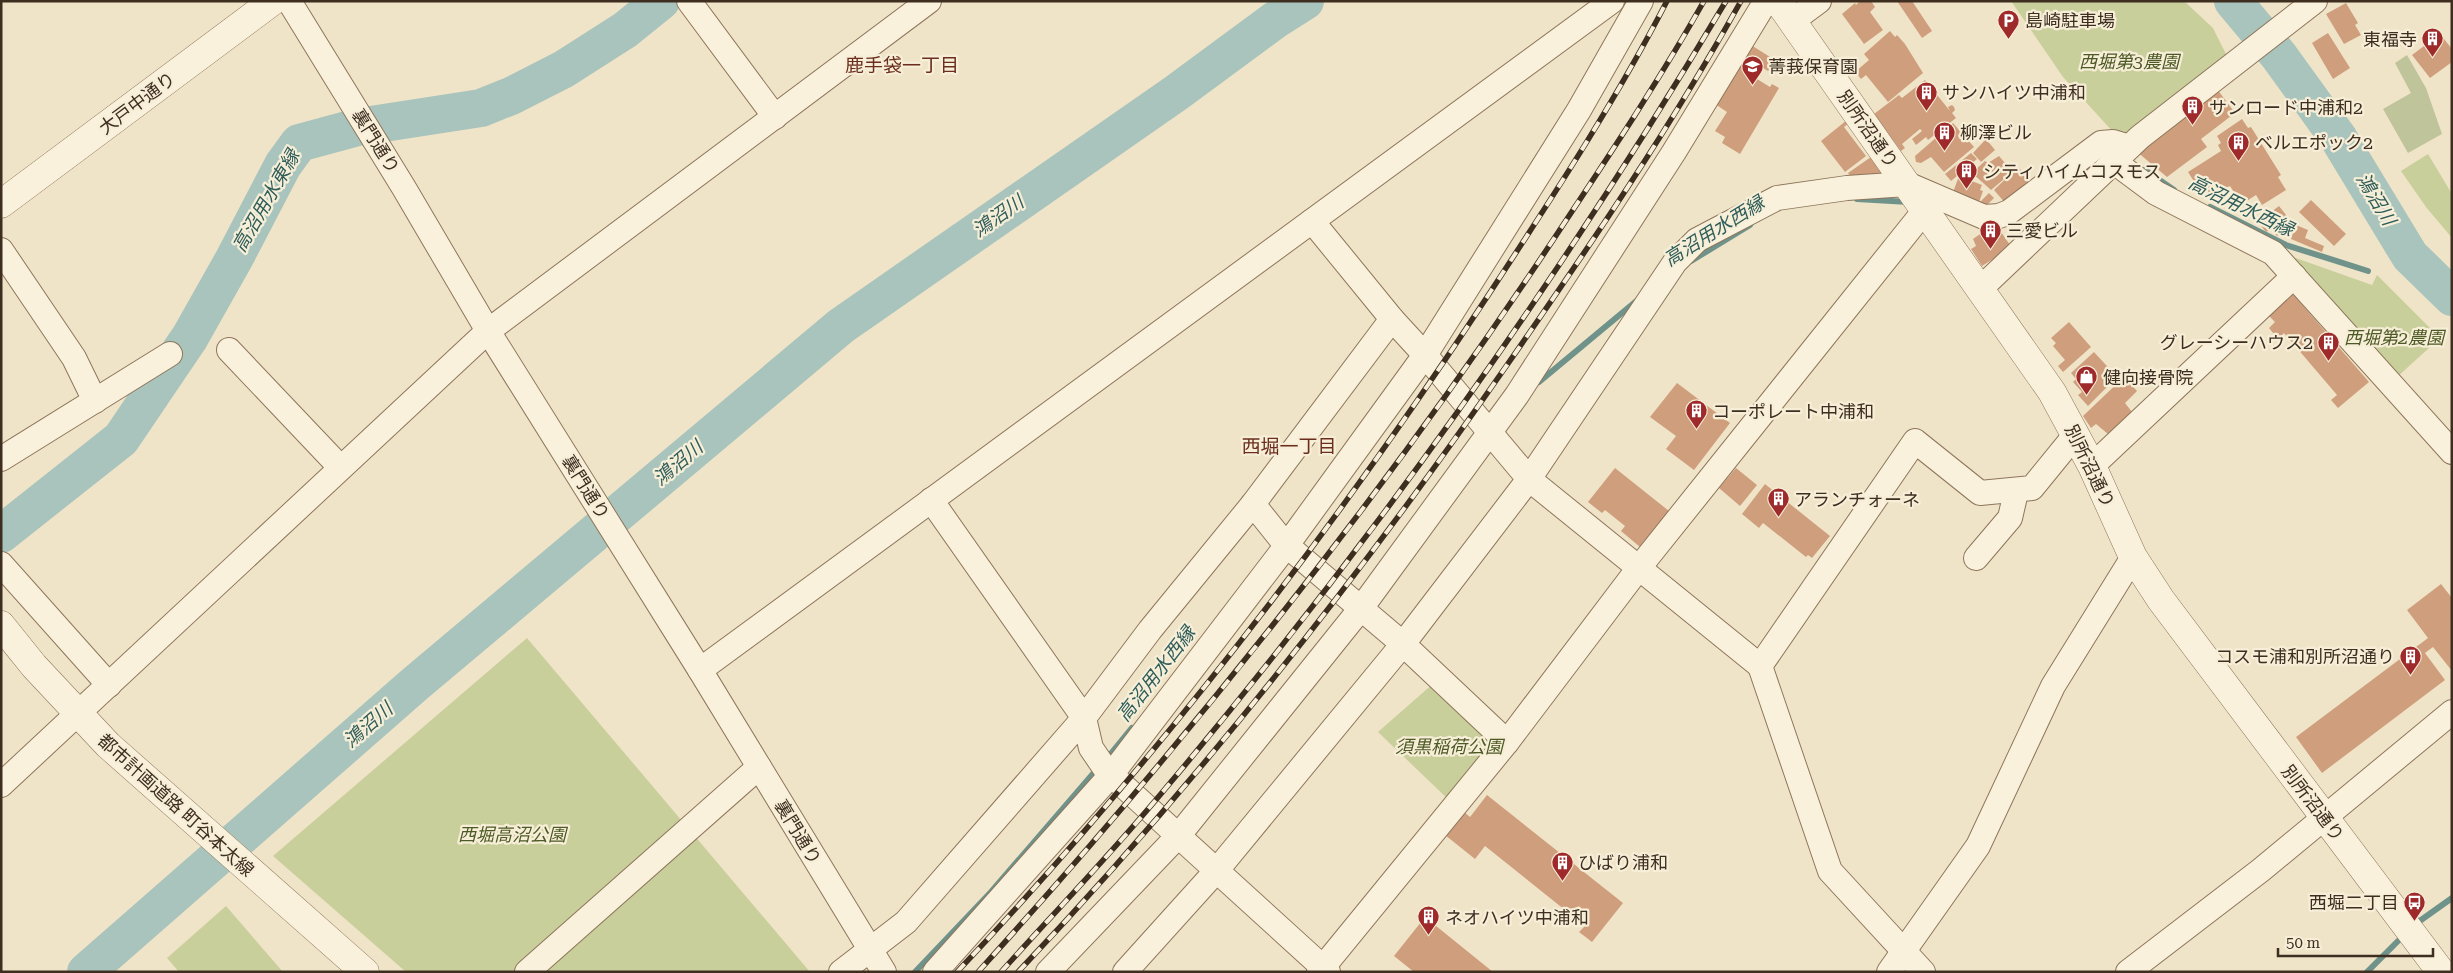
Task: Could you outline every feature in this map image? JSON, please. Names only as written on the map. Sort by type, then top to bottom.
[{"type":"street","name":"大戸中通り","points":[[1,204],[273,1]]},
{"type":"street","name":"裏門通り","points":[[289,1],[404,188],[488,331],[700,670],[884,972]]},
{"type":"street","points":[[689,1],[775,117]]},
{"type":"street","points":[[1,786],[340,467],[488,331],[929,1]]},
{"type":"street","points":[[700,670],[1612,1]]},
{"type":"street","points":[[935,972],[1108,772],[1282,539],[1425,355],[1579,110],[1641,1]]},
{"type":"street","points":[[1048,972],[1178,835],[1362,607],[1517,395],[1674,152],[1766,1]]},
{"type":"street","points":[[1785,11],[1819,1]]},
{"type":"street","points":[[1980,289],[2121,154],[2239,59],[2315,1]]},
{"type":"street","name":"別所沼通り","points":[[1785,11],[2052,392],[2092,466],[2133,557],[2161,600],[2441,972]]},
{"type":"street","points":[[1125,972],[1217,870],[1403,644],[1529,479],[1675,262],[1697,240],[1777,198],[1847,188],[1919,200],[1984,217],[1999,216],[2009,212],[2101,143],[2113,142],[2121,154],[2156,193],[2273,252],[2452,452]]},
{"type":"street","points":[[931,500],[1084,718],[1090,748],[1108,772],[1217,870],[1323,970],[1507,742],[1919,200]]},
{"type":"street","points":[[1312,221],[1392,319],[1425,355],[1488,433],[1529,479],[1760,666],[1830,871],[1923,972]]},
{"type":"street","points":[[1,250],[74,358],[95,401]]},
{"type":"street","points":[[2092,466],[2294,276]]},
{"type":"street","points":[[841,972],[869,948],[906,922],[1084,718],[1150,630],[1253,504],[1392,319]]},
{"type":"street","points":[[229,350],[340,467]]},
{"type":"street","points":[[1,459],[170,354]]},
{"type":"street","points":[[1760,666],[1915,441],[1980,493],[2016,492],[2032,488],[2076,434]]},
{"type":"street","points":[[1976,558],[2010,518],[2016,492]]},
{"type":"street","points":[[1253,504],[1282,539],[1362,607],[1507,742]]},
{"type":"street","points":[[1889,972],[1978,846],[2053,686],[2133,557]]},
{"type":"street","points":[[1,564],[109,685]]},
{"type":"street","name":"都市計画道路 町谷本太線","points":[[1,625],[78,715],[136,772],[365,972]]},
{"type":"street","points":[[2128,972],[2261,870],[2452,712]]},
{"type":"street","points":[[527,972],[759,767]]},
{"type":"green space","name":"西堀第3農園","points":[[2011,1],[2184,1],[2213,28],[2229,60],[2129,139],[2114,133],[2063,77]]},
{"type":"green space","points":[[2407,55],[2426,88],[2442,134],[2408,153],[2383,109],[2411,93],[2395,63]]},
{"type":"green space","points":[[2428,154],[2452,194],[2452,238],[2426,207],[2401,171]]},
{"type":"green space","name":"西堀第2農園","points":[[2279,252],[2372,285],[2377,275],[2440,338],[2396,378]]},
{"type":"green space","name":"西堀高沼公園","points":[[527,638],[810,972],[406,972],[273,856]]},
{"type":"green space","name":"須黒稲荷公園","points":[[1435,682],[1507,742],[1451,802],[1378,732]]},
{"type":"green space","points":[[226,906],[283,972],[179,972],[167,958]]},
{"type":"building","points":[[1860,1],[1871,1],[1875,7],[1870,12],[1883,30],[1864,44],[1842,14]]},
{"type":"building","points":[[1897,1],[1912,1],[1932,31],[1922,38]]},
{"type":"building","points":[[2346,3],[2358,23],[2355,25],[2361,35],[2344,44],[2326,14]]},
{"type":"building","points":[[1890,31],[1895,37],[1897,35],[1905,44],[1923,73],[1888,102],[1866,75],[1861,79],[1855,72],[1869,60],[1864,54]]},
{"type":"building","points":[[2328,33],[2350,68],[2333,79],[2312,43]]},
{"type":"building","name":"東福寺","points":[[2440,34],[2452,49],[2452,62],[2430,78],[2412,55]]},
{"type":"building","points":[[1751,45],[1775,60],[1768,71],[1755,63],[1749,74],[1770,87],[1772,84],[1779,88],[1740,154],[1722,143],[1725,137],[1715,131],[1727,112],[1715,104]]},
{"type":"building","points":[[1925,80],[1950,111],[1948,107],[1952,105],[1954,107],[1955,110],[1952,113],[1956,118],[1928,140],[1926,137],[1916,145],[1912,139],[1922,131],[1920,129],[1902,144],[1905,148],[1901,151],[1874,114],[1899,95],[1902,98]]},
{"type":"building","name":"サンロード中浦和2","points":[[2217,89],[2235,113],[2201,139],[2207,147],[2167,177],[2136,151]]},
{"type":"building","name":"ベルエポック2","points":[[2242,119],[2248,128],[2251,127],[2281,175],[2278,177],[2286,190],[2262,205],[2256,195],[2242,204],[2230,186],[2210,195],[2206,187],[2200,191],[2188,172],[2221,151],[2218,145],[2221,143],[2217,136]]},
{"type":"building","points":[[1847,120],[1849,123],[1844,127],[1866,156],[1845,172],[1821,141]]},
{"type":"building","name":"柳澤ビル","points":[[1953,123],[1974,147],[1944,172],[1931,157],[1921,163],[1916,162],[1915,156]]},
{"type":"building","points":[[1986,139],[1995,150],[1981,162],[1973,153]]},
{"type":"building","points":[[1971,153],[1977,159],[1951,181],[1945,174]]},
{"type":"building","points":[[1999,156],[2005,163],[2002,165],[2010,174],[1991,190],[1972,173],[1985,161],[1988,163]]},
{"type":"building","points":[[1871,157],[1884,176],[1854,181],[1848,173]]},
{"type":"building","points":[[2018,167],[2031,181],[2006,204],[1994,190]]},
{"type":"building","name":"シティハイムコスモス","points":[[1959,176],[1982,185],[1980,190],[1983,191],[1978,205],[1952,195]]},
{"type":"building","points":[[1989,193],[1994,198],[1984,208],[1979,203]]},
{"type":"building","points":[[2311,200],[2346,234],[2334,246],[2299,212]]},
{"type":"building","points":[[2279,206],[2293,224],[2277,236],[2271,229],[2266,232],[2258,222]]},
{"type":"building","points":[[2296,225],[2308,230],[2305,238],[2324,246],[2322,252],[2291,239]]},
{"type":"building","name":"三愛ビル","points":[[1983,232],[1988,238],[2001,232],[2010,245],[2009,249],[1982,266],[1971,249],[1976,246],[1973,239]]},
{"type":"building","name":"グレーシーハウス2","points":[[2292,293],[2369,382],[2338,408],[2331,400],[2337,395],[2284,333],[2278,339],[2269,328],[2275,322],[2267,314]]},
{"type":"building","points":[[2069,322],[2091,347],[2063,372],[2058,366],[2065,360],[2053,346],[2056,343],[2051,338]]},
{"type":"building","points":[[2094,352],[2117,377],[2088,406],[2078,395],[2082,392],[2073,382],[2076,379],[2071,373]]},
{"type":"building","points":[[2124,377],[2137,391],[2125,403],[2132,412],[2108,434],[2096,424],[2091,428],[2083,416]]},
{"type":"building","name":"コーポレート中浦和","points":[[1677,383],[1730,423],[1694,470],[1666,449],[1676,436],[1650,417]]},
{"type":"building","points":[[1615,468],[1669,511],[1640,547],[1621,531],[1625,526],[1605,510],[1602,513],[1588,502]]},
{"type":"building","points":[[1736,468],[1757,485],[1740,506],[1719,488]]},
{"type":"building","name":"アランチォーネ","points":[[1765,484],[1830,536],[1812,558],[1808,555],[1806,557],[1763,523],[1759,528],[1742,514]]},
{"type":"building","name":"コスモ浦和別所沼通り","points":[[2441,584],[2452,598],[2452,671],[2433,647],[2425,653],[2445,680],[2322,773],[2296,737],[2428,638],[2407,610]]},
{"type":"building","name":"ひばり浦和","points":[[1487,795],[1623,903],[1592,942],[1579,932],[1585,926],[1485,846],[1475,859],[1445,835],[1464,812],[1470,817]]},
{"type":"building","name":"ネオハイツ中浦和","points":[[1425,917],[1493,972],[1414,972],[1394,956]]},
{"type":"waterway","name":"高沼用水東縁","points":[[1,534],[121,439],[190,337],[234,259],[283,165],[299,143],[358,127],[481,108],[511,96],[564,69],[625,30],[661,1]]},
{"type":"waterway","name":"鴻沼川","points":[[86,972],[415,684],[841,326],[1176,93],[1275,20],[1305,1]]},
{"type":"waterway","name":"鴻沼川","points":[[2233,1],[2279,56],[2339,139],[2410,256],[2452,297]]},
{"type":"waterway","name":"高沼用水西縁","points":[[2145,170],[2174,190]]},
{"type":"waterway","name":"高沼用水西縁","points":[[1857,199],[1909,202]]},
{"type":"waterway","name":"高沼用水西縁","points":[[2210,207],[2286,245],[2368,271]]},
{"type":"waterway","name":"高沼用水西縁","points":[[1691,261],[1750,225]]},
{"type":"waterway","name":"高沼用水西縁","points":[[1539,382],[1640,298]]},
{"type":"waterway","name":"高沼用水西縁","points":[[1105,761],[1132,728]]},
{"type":"waterway","name":"高沼用水西縁","points":[[915,972],[991,892],[1098,768]]},
{"type":"waterway","points":[[2414,925],[2452,898]]},
{"type":"waterway","points":[[2367,972],[2405,934]]},
{"type":"railway","points":[[957,972],[1102,811],[1171,728],[1239,643],[1369,470],[1431,381],[1560,184],[1605,112],[1667,1]]},
{"type":"railway","points":[[978,972],[1057,884],[1210,703],[1356,518],[1495,326],[1561,228],[1652,88],[1704,1]]},
{"type":"railway","points":[[1001,972],[1141,818],[1238,701],[1387,508],[1529,310],[1597,208],[1726,1]]},
{"type":"railway","points":[[1018,972],[1149,827],[1212,753],[1274,678],[1393,523],[1507,365],[1599,231],[1658,140],[1741,1]]},
{"type":"place","name":"島崎駐車場","points":[[2009,39]]},
{"type":"place","name":"東福寺","points":[[2433,58]]},
{"type":"place","name":"菁莪保育園","points":[[1752,85]]},
{"type":"place","name":"サンハイツ中浦和","points":[[1926,111]]},
{"type":"place","name":"サンロード中浦和2","points":[[2193,126]]},
{"type":"place","name":"柳澤ビル","points":[[1944,151]]},
{"type":"place","name":"ベルエポック2","points":[[2239,161]]},
{"type":"place","name":"シティハイムコスモス","points":[[1967,190]]},
{"type":"place","name":"三愛ビル","points":[[1990,249]]},
{"type":"place","name":"グレーシーハウス2","points":[[2329,361]]},
{"type":"place","name":"健向接骨院","points":[[2087,396]]},
{"type":"place","name":"コーポレート中浦和","points":[[1696,430]]},
{"type":"place","name":"アランチォーネ","points":[[1778,518]]},
{"type":"place","name":"コスモ浦和別所沼通り","points":[[2411,675]]},
{"type":"place","name":"ひばり浦和","points":[[1562,881]]},
{"type":"place","name":"西堀二丁目","points":[[2415,921]]},
{"type":"place","name":"ネオハイツ中浦和","points":[[1429,936]]},
{"type":"district","name":"鹿手袋一丁目","points":[[902,65]]},
{"type":"district","name":"西堀一丁目","points":[[1289,446]]}]
